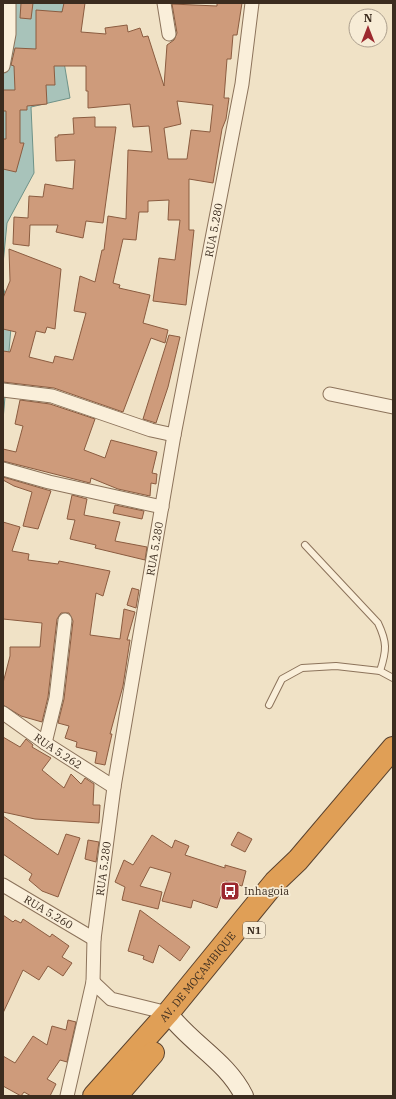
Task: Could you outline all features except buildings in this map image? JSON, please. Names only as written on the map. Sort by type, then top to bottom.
[{"type":"highway","name":"AV. DE MOÇAMBIQUE","points":[[116,1096],[275,882],[298,860],[393,748]]},
{"type":"highway","name":"AV. DE MOÇAMBIQUE","points":[[94,1096],[172,1019],[282,895],[393,764]]},
{"type":"street","points":[[3,66],[9,34],[9,3]]},
{"type":"street","points":[[164,3],[169,34]]},
{"type":"street","name":"RUA 5.280","points":[[67,1096],[93,982],[94,939],[114,787],[174,435],[242,84],[252,3]]},
{"type":"street","points":[[3,390],[52,396],[152,430],[174,435]]},
{"type":"street","points":[[330,394],[347,396],[393,407]]},
{"type":"street","points":[[3,469],[49,482],[162,507]]},
{"type":"street","points":[[45,743],[56,698],[65,620]]},
{"type":"street","name":"RUA 5.262","points":[[3,713],[45,743],[114,787]]},
{"type":"street","name":"RUA 5.260","points":[[3,885],[94,939]]},
{"type":"street","points":[[93,982],[111,999],[172,1019],[224,1067],[239,1085],[244,1096]]},
{"type":"lane","points":[[305,545],[378,623],[385,638],[386,649],[380,670]]},
{"type":"lane","points":[[269,705],[282,679],[302,668],[336,666],[380,670],[393,678]]},
{"type":"water","points":[[3,3],[80,3],[56,14],[70,98],[31,107],[34,173],[7,223],[3,264]]},
{"type":"water","points":[[3,287],[12,316],[3,420]]},
{"type":"place","name":"Inhagoia","points":[[230,891]]}]
